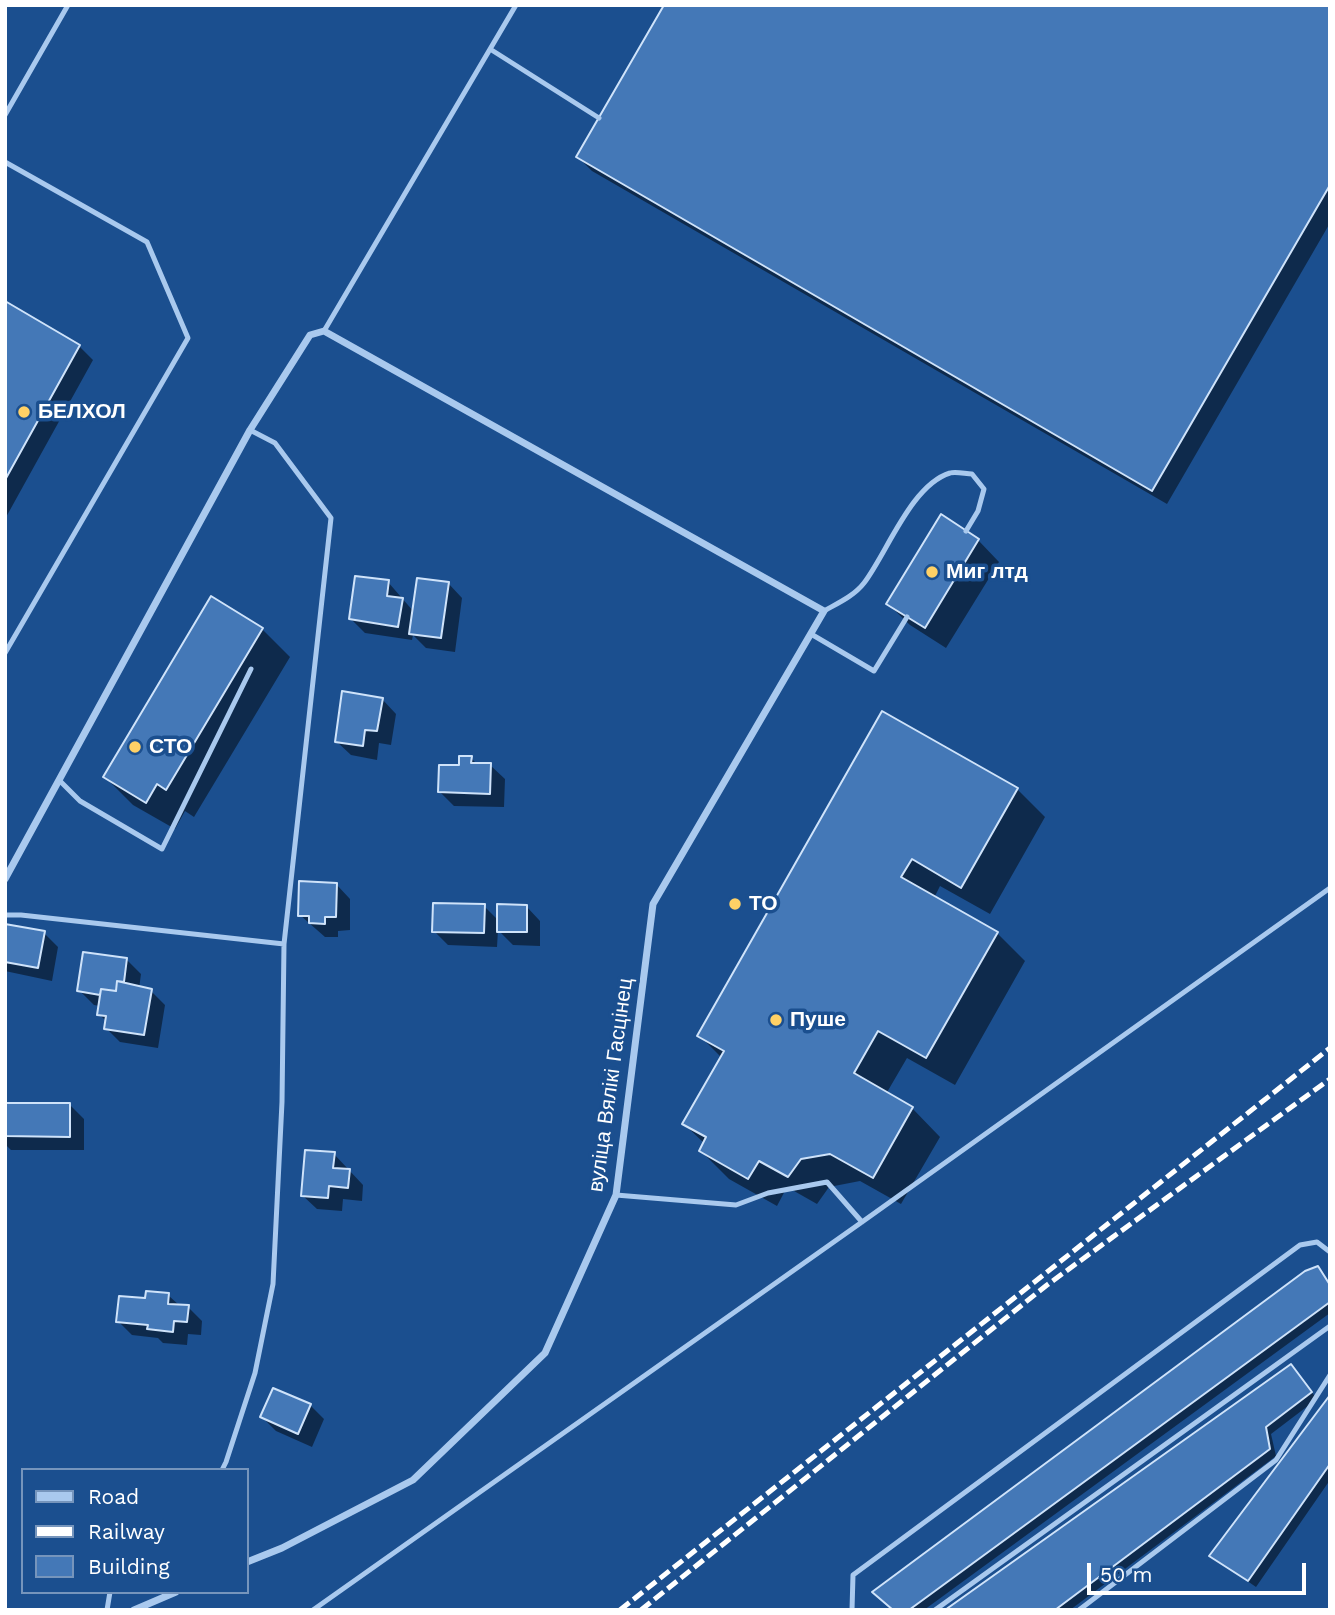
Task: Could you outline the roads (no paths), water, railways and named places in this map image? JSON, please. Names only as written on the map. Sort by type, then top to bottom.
[{"type":"street","points":[[5,879],[250,430],[310,335],[324,331],[824,611]]},
{"type":"street","name":"вуліца Вялікі Гасцінец","points":[[248,1562],[282,1548],[413,1480],[545,1353],[616,1195],[653,905],[824,611]]},
{"type":"street","points":[[134,1610],[171,1594]]},
{"type":"lane","points":[[5,115],[68,5]]},
{"type":"lane","points":[[324,331],[516,5]]},
{"type":"lane","points":[[490,49],[598,118]]},
{"type":"lane","points":[[5,162],[147,242],[188,338],[5,653]]},
{"type":"lane","points":[[223,1468],[255,1373],[273,1284],[282,1102],[284,944],[331,518],[275,443],[250,430]]},
{"type":"lane","points":[[824,611],[853,594],[864,583],[905,515],[927,488],[951,472],[972,474],[984,489],[978,511],[966,531]]},
{"type":"lane","points":[[811,634],[874,671],[907,617]]},
{"type":"lane","points":[[59,780],[80,801],[162,849],[251,669]]},
{"type":"lane","points":[[313,1610],[862,1223],[1330,888]]},
{"type":"lane","points":[[5,915],[284,944]]},
{"type":"lane","points":[[616,1195],[736,1205],[768,1194],[827,1182],[862,1223]]},
{"type":"lane","points":[[852,1610],[853,1575],[1300,1245],[1317,1242],[1330,1252]]},
{"type":"lane","points":[[935,1610],[1330,1326]]},
{"type":"lane","points":[[1079,1610],[1276,1460],[1330,1375]]},
{"type":"railway","points":[[620,1610],[1330,1048]]},
{"type":"railway","points":[[641,1610],[1047,1285],[1330,1079]]},
{"type":"place","name":"БЕЛХОЛ","points":[[24,412]]},
{"type":"place","name":"Миг лтд","points":[[932,572]]},
{"type":"place","name":"СТО","points":[[135,747]]},
{"type":"place","name":"ТО","points":[[735,904]]},
{"type":"place","name":"Пуше","points":[[776,1020]]}]
